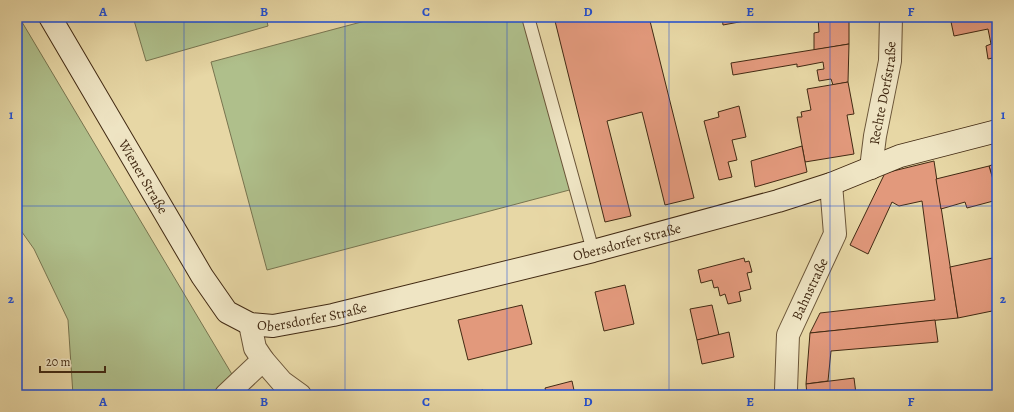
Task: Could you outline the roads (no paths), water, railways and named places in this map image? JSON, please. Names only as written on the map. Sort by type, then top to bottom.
[{"type":"street","name":"Wiener Straße","points":[[50,17],[202,276],[227,312],[250,324]]},
{"type":"street","name":"Rechte Dorfstraße","points":[[871,168],[875,136],[890,61],[891,17]]},
{"type":"street","name":"Obersdorfer Straße","points":[[250,324],[273,326],[333,315],[593,251],[778,201],[831,184],[900,156],[997,131]]},
{"type":"street","name":"Bahnstraße","points":[[787,395],[788,335],[834,234],[831,184]]},
{"type":"street","points":[[250,324],[255,348],[263,360],[282,382],[300,395]]},
{"type":"street","points":[[226,395],[263,360]]},
{"type":"lane","points":[[528,17],[593,251]]}]
